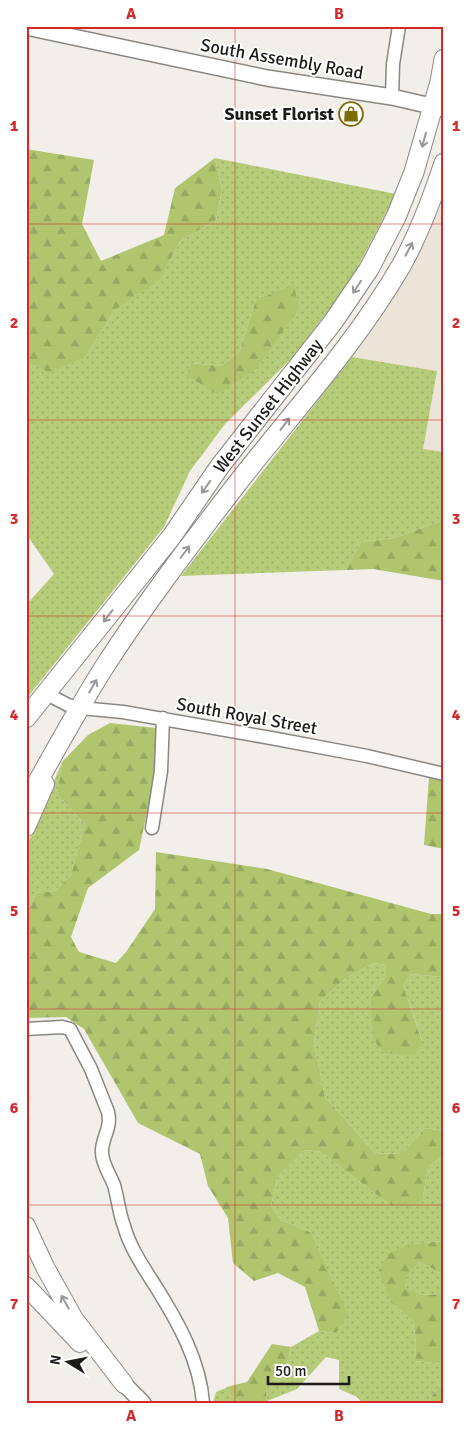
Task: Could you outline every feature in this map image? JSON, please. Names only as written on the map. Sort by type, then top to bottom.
[{"type":"main road","name":"West Sunset Highway","points":[[26,718],[172,536],[220,466],[327,329],[357,287],[384,241],[399,210],[419,158],[438,108],[444,59]]},
{"type":"main road","name":"West Sunset Highway","points":[[26,803],[102,670],[165,580],[240,480],[355,336],[379,301],[418,232],[444,163]]},
{"type":"main road","points":[[26,827],[69,728]]},
{"type":"main road","points":[[26,1226],[45,1267],[74,1319],[124,1384]]},
{"type":"main road","points":[[26,1286],[124,1384]]},
{"type":"street","points":[[392,96],[393,64],[399,26]]},
{"type":"street","name":"South Assembly Road","points":[[26,27],[267,78],[392,96],[438,108]]},
{"type":"street","name":"South Royal Street","points":[[46,692],[68,705],[80,708],[162,718],[337,750],[444,774]]},
{"type":"street","points":[[152,828],[161,771],[162,718]]},
{"type":"street","points":[[26,1029],[68,1028],[75,1037],[108,1112],[109,1123],[102,1155],[114,1185],[123,1225],[134,1250],[169,1308],[187,1343],[199,1377],[203,1403]]},
{"type":"street","points":[[124,1384],[143,1403]]},
{"type":"shaded area","points":[[444,201],[444,452],[423,449],[437,371],[352,357],[407,271]]},
{"type":"green space","points":[[26,149],[94,160],[82,224],[101,261],[164,235],[175,188],[215,158],[222,190],[216,220],[179,242],[161,278],[114,311],[85,357],[49,373],[28,361],[26,357]]},
{"type":"green space","points":[[215,158],[396,194],[350,282],[292,358],[225,424],[190,471],[164,527],[26,699],[26,605],[54,574],[29,538],[26,539],[26,357],[28,361],[85,357],[114,311],[161,277],[179,242],[216,220],[222,190]],"holes":[[[256,300],[256,369],[186,375],[191,363],[221,366],[239,353]]]},
{"type":"green space","points":[[294,285],[299,309],[256,369],[217,394],[186,375],[191,363],[221,366],[239,353],[256,300]]},
{"type":"green space","points":[[352,357],[437,371],[423,449],[444,452],[444,520],[394,538],[361,542],[346,570],[181,576]]},
{"type":"green space","points":[[444,520],[444,581],[373,569],[346,570],[361,542],[394,538]]},
{"type":"green space","points":[[110,723],[156,728],[156,769],[139,850],[88,888],[71,937],[79,952],[116,963],[126,952],[155,909],[156,852],[267,869],[431,914],[444,914],[444,978],[411,974],[403,985],[422,1041],[415,1055],[385,1053],[373,1040],[371,996],[386,976],[386,965],[374,963],[346,978],[320,1001],[314,1043],[325,1097],[375,1153],[402,1154],[425,1128],[444,1131],[444,1155],[428,1167],[423,1197],[413,1207],[390,1205],[321,1152],[305,1150],[277,1178],[271,1206],[281,1220],[310,1232],[348,1315],[336,1333],[319,1331],[305,1287],[278,1273],[254,1281],[233,1263],[228,1218],[208,1186],[200,1154],[138,1123],[84,1029],[66,1017],[26,1018],[26,914],[37,893],[55,891],[71,875],[85,824],[57,795],[62,762],[88,735]]},
{"type":"green space","points":[[62,762],[57,795],[85,824],[71,875],[55,891],[37,893],[26,914],[26,848]]},
{"type":"green space","points":[[429,778],[444,779],[444,849],[424,845]]},
{"type":"green space","points":[[374,963],[387,965],[386,976],[371,996],[422,1040],[403,985],[411,974],[444,978],[444,1131],[425,1128],[402,1154],[375,1153],[325,1097],[314,1043],[320,1001],[346,978]]},
{"type":"green space","points":[[305,1150],[321,1152],[390,1205],[423,1197],[428,1167],[444,1155],[444,1241],[411,1244],[391,1303],[413,1321],[416,1343],[415,1361],[444,1364],[444,1382],[432,1395],[429,1403],[362,1403],[357,1397],[339,1389],[339,1360],[326,1357],[297,1389],[267,1401],[266,1387],[286,1366],[291,1347],[319,1331],[336,1333],[310,1232],[281,1220],[271,1206],[277,1178]]},
{"type":"green space","points":[[444,1241],[444,1275],[420,1262],[407,1275],[405,1289],[422,1295],[444,1294],[444,1364],[415,1361],[416,1343],[413,1321],[391,1303],[379,1270],[388,1254],[411,1244]]},
{"type":"green space","points":[[420,1262],[444,1275],[444,1294],[422,1295],[405,1290],[406,1275]]},
{"type":"green space","points":[[272,1344],[291,1347],[286,1366],[266,1387],[267,1401],[262,1403],[242,1403],[230,1395],[230,1386],[247,1382]]},
{"type":"green space","points":[[444,1382],[444,1403],[429,1403],[432,1395]]},
{"type":"green space","points":[[230,1386],[230,1395],[242,1403],[213,1403],[216,1392]]},
{"type":"place","name":"Sunset Florist","points":[[351,114]]}]
